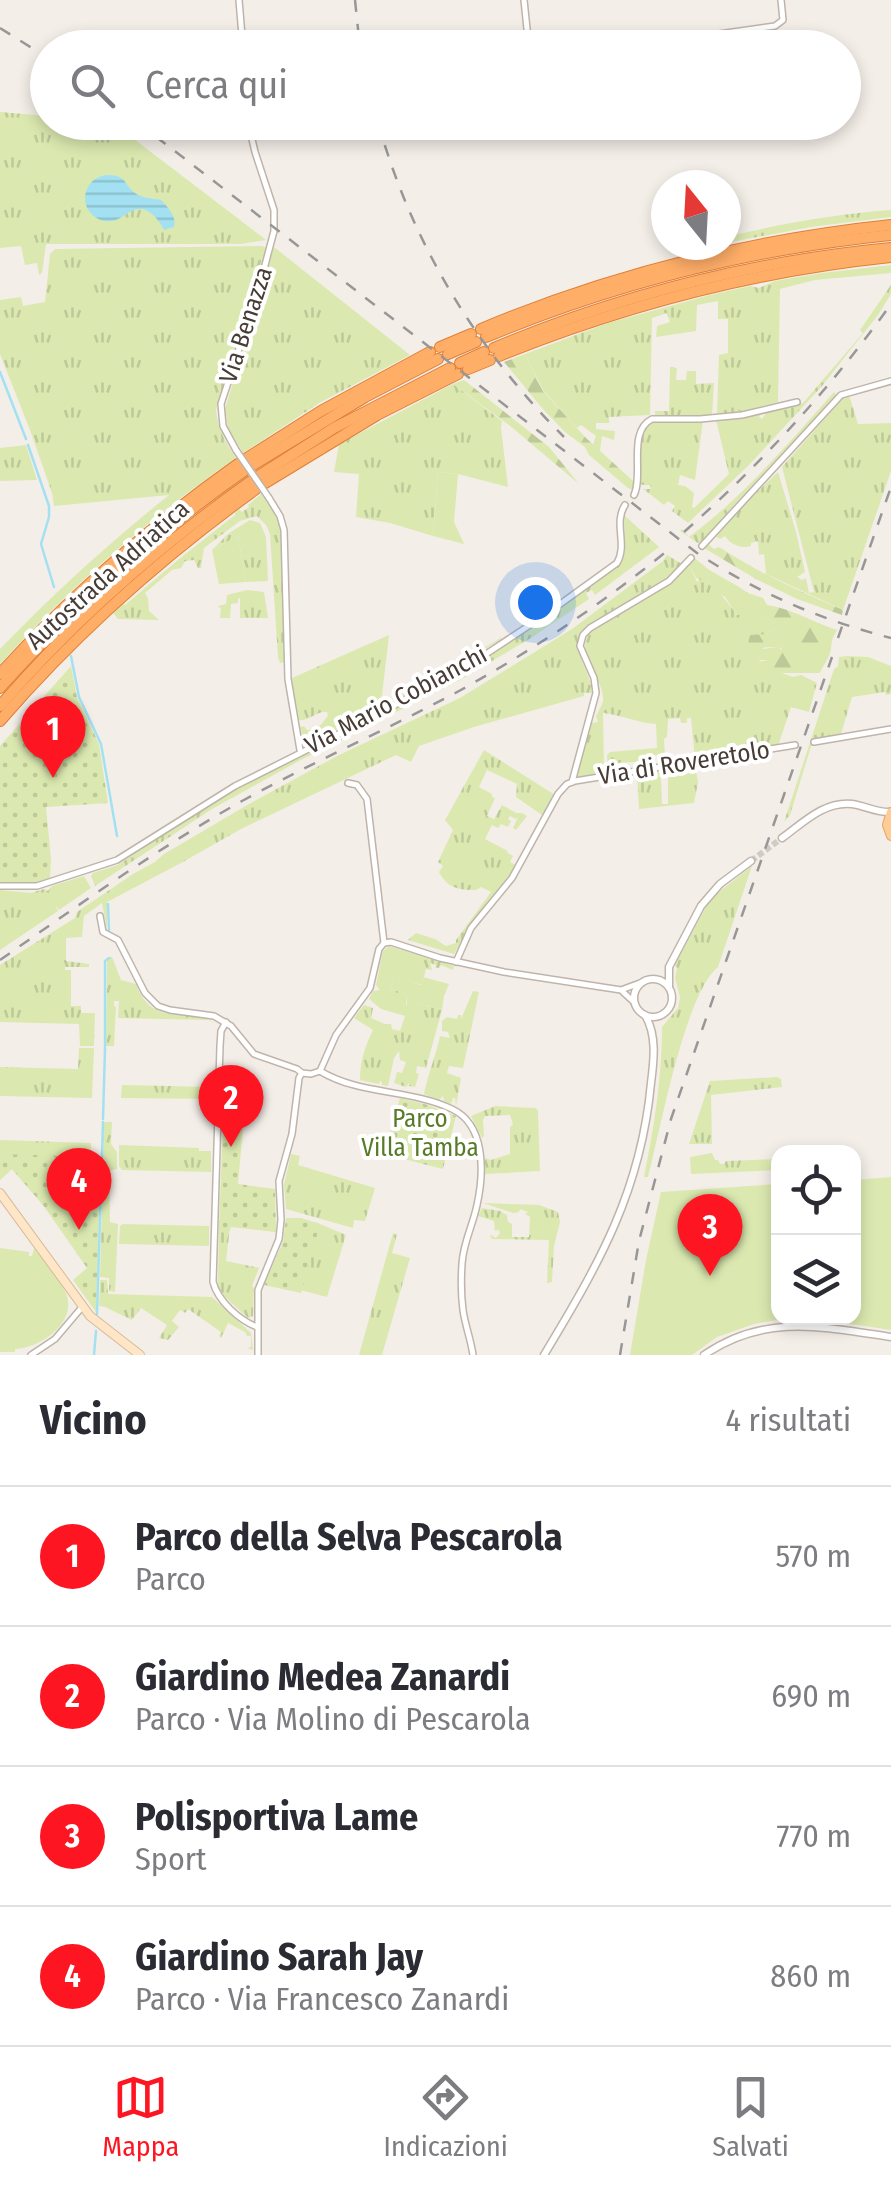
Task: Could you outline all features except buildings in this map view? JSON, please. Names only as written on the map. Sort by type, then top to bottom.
[{"type":"highway","points":[[0,721],[67,648],[192,536],[252,473],[321,411],[439,353],[598,286],[701,256],[808,236],[891,226]]},
{"type":"highway","points":[[478,336],[685,270],[774,251],[891,235]]},
{"type":"highway","name":"Autostrada Adriatica","points":[[0,688],[123,565],[179,519],[334,428],[582,314],[690,282],[780,263],[891,248]]},
{"type":"highway","points":[[492,354],[695,291],[782,272],[891,257]]},
{"type":"highway","points":[[0,674],[62,608],[172,513],[252,473]]},
{"type":"highway","name":"Autostrada Adriatica","points":[[0,706],[75,626],[129,576],[252,473]]},
{"type":"main road","points":[[891,812],[886,825],[891,836]]},
{"type":"main road","points":[[0,1192],[100,1326],[140,1355]]},
{"type":"street","points":[[240,0],[242,30]]},
{"type":"street","points":[[524,0],[527,30]]},
{"type":"street","points":[[747,30],[775,26],[784,20],[781,0]]},
{"type":"street","name":"Via Benazza","points":[[252,140],[275,218],[272,246],[220,408],[222,426],[280,516],[284,533],[288,679],[300,752]]},
{"type":"street","points":[[702,546],[841,395],[891,381]]},
{"type":"street","points":[[634,495],[638,448],[646,422],[742,415],[796,402]]},
{"type":"street","name":"Via Mario Cobianchi","points":[[0,886],[33,887],[118,860],[216,797],[483,656],[615,565],[622,552],[620,517],[626,506]]},
{"type":"street","name":"Via di Roveretolo","points":[[572,782],[596,694],[594,678],[581,648],[583,635],[672,578],[692,558]]},
{"type":"street","points":[[814,742],[891,730]]},
{"type":"street","name":"Via di Roveretolo","points":[[456,962],[471,928],[512,878],[558,794],[572,782],[795,745]]},
{"type":"street","points":[[100,916],[103,933],[116,938],[154,1003],[170,1010],[210,1014],[226,1022],[254,1054],[302,1073],[320,1071],[336,1035],[367,993],[384,942],[367,799],[357,785],[348,783]]},
{"type":"street","points":[[782,838],[824,809],[842,804],[891,812]]},
{"type":"street","points":[[855,805],[886,825]]},
{"type":"street","points":[[384,942],[504,972],[621,990],[652,979],[669,967],[707,898],[751,861]]},
{"type":"street","points":[[645,1015],[661,1014],[672,1001],[669,967]]},
{"type":"street","points":[[652,979],[668,987]]},
{"type":"street","points":[[634,1002],[640,984]]},
{"type":"street","points":[[621,990],[645,1015],[653,1032]]},
{"type":"street","points":[[544,1355],[600,1260],[626,1199],[648,1116],[653,1032],[661,1014]]},
{"type":"street","points":[[226,1022],[220,1046],[213,1282],[220,1298],[244,1321],[257,1327]]},
{"type":"street","points":[[320,1071],[337,1080],[447,1107],[472,1126],[481,1170],[478,1202],[464,1252],[462,1292],[474,1355]]},
{"type":"street","points":[[258,1355],[258,1290],[280,1237],[279,1181],[302,1073]]},
{"type":"street","points":[[31,1355],[50,1344],[83,1306]]},
{"type":"street","points":[[704,1355],[741,1335],[784,1326],[818,1326],[891,1336]]},
{"type":"green space","points":[[0,112],[30,115],[30,140],[135,140],[266,240],[241,244],[46,244],[39,275],[37,263],[25,265],[21,246],[0,248]]},
{"type":"green space","points":[[891,210],[891,217],[741,240],[741,234]]},
{"type":"green space","points":[[274,247],[410,355],[321,402],[243,453],[228,428],[225,409]]},
{"type":"green space","points":[[267,248],[216,410],[218,424],[236,458],[112,554],[0,664],[0,649],[20,629],[82,569],[169,495],[54,506],[0,354],[0,300],[21,297],[23,306],[45,302],[50,254],[55,249]]},
{"type":"green space","points":[[891,265],[891,273],[815,280],[780,289],[778,402],[749,409],[717,414],[719,355],[728,353],[728,319],[718,319],[718,301],[697,305],[696,331],[656,337],[657,326],[670,322],[667,313],[652,318],[650,415],[609,417],[609,423],[596,423],[596,429],[615,431],[614,440],[602,436],[600,451],[593,445],[596,436],[581,425],[577,428],[543,390],[525,354],[608,323],[710,295],[822,273]]},
{"type":"green space","points":[[891,285],[891,294],[878,315],[822,386],[750,464],[688,523],[672,511],[675,506],[668,501],[664,505],[643,489],[651,489],[639,481],[641,443],[649,423],[703,420],[695,480],[680,475],[678,485],[694,493],[694,508],[729,474],[716,420],[762,412],[762,419],[767,412],[803,403],[863,333],[860,330]]},
{"type":"green space","points":[[525,354],[543,391],[633,481],[633,490],[565,432],[504,362]]},
{"type":"green space","points":[[670,367],[677,368],[676,380],[686,380],[687,371],[696,371],[696,384],[714,383],[712,415],[655,417],[655,411],[669,411]]},
{"type":"green space","points":[[464,380],[549,447],[579,484],[453,384]]},
{"type":"green space","points":[[453,384],[502,421],[508,487],[438,472],[433,536],[356,517],[359,474],[334,472],[339,444]]},
{"type":"green space","points":[[834,392],[837,395],[701,544],[705,548],[680,531],[689,537],[729,504]]},
{"type":"green space","points":[[849,395],[858,424],[891,423],[891,471],[843,610],[766,574],[758,541],[743,547],[725,536],[716,537],[778,472],[805,572],[797,577],[806,578],[809,593],[814,592],[782,467]]},
{"type":"green space","points":[[26,445],[37,480],[0,481],[0,448]]},
{"type":"green space","points":[[438,472],[458,474],[454,522],[464,544],[433,536]]},
{"type":"green space","points":[[261,494],[277,518],[282,535],[284,662],[280,663],[278,657],[270,534],[257,516],[240,521],[204,548],[201,568],[194,560],[185,561],[145,593],[149,611],[159,620],[118,619],[113,613],[123,604]]},
{"type":"green space","points":[[624,515],[659,547],[595,595],[592,590],[586,593],[589,599],[460,680],[212,809],[95,886],[93,873],[118,865],[242,785],[398,706],[555,612],[621,563],[625,551]]},
{"type":"green space","points":[[250,520],[260,523],[266,537],[268,581],[246,582],[238,536],[212,550]]},
{"type":"green space","points":[[238,536],[246,582],[219,584],[212,550]]},
{"type":"green space","points":[[708,544],[843,610],[842,615],[756,579],[704,548]]},
{"type":"green space","points":[[667,555],[682,564],[665,579],[586,627],[580,635],[579,651],[592,693],[419,746],[411,762],[396,755],[241,829],[107,902],[107,930],[102,903],[84,916],[82,937],[66,938],[66,961],[89,967],[65,970],[71,970],[71,1006],[81,1006],[81,1013],[95,1013],[94,1046],[80,1046],[79,1024],[0,1022],[0,965],[75,918],[77,912],[133,874],[249,804],[337,756],[460,698],[572,629]]},
{"type":"green space","points":[[694,558],[748,593],[763,598],[767,605],[837,630],[820,673],[744,673],[739,668],[742,665],[781,653],[782,649],[777,647],[747,648],[750,635],[767,634],[775,623],[762,615],[737,615],[725,597],[696,578],[689,565]]},
{"type":"green space","points":[[689,565],[697,582],[700,578],[711,585],[737,615],[762,615],[775,623],[763,649],[777,647],[781,653],[761,660],[744,673],[801,675],[817,683],[809,712],[791,707],[778,746],[695,760],[691,718],[687,718],[687,723],[681,723],[680,718],[668,719],[665,755],[612,763],[608,773],[610,752],[657,748],[656,724],[603,713],[604,772],[579,778],[576,773],[591,723],[598,722],[596,716],[603,701],[587,657],[586,639],[591,631],[670,584]]},
{"type":"green space","points":[[247,590],[264,592],[268,618],[240,618],[240,598],[238,603],[231,604],[230,618],[220,618],[218,606],[226,604],[227,595]]},
{"type":"green space","points":[[389,635],[381,704],[502,637],[478,653],[407,694],[304,743],[300,727],[314,729],[328,715],[323,712],[297,720],[292,678]]},
{"type":"green space","points":[[839,657],[868,657],[891,666],[891,694],[852,697],[841,734],[813,740],[790,815],[784,822],[834,669]]},
{"type":"green space","points":[[71,666],[77,697],[99,744],[108,803],[46,807],[50,878],[31,884],[0,884],[0,746]]},
{"type":"green space","points":[[484,750],[555,795],[542,815],[516,797],[517,784],[487,770],[479,787],[495,798],[487,816],[494,819],[502,805],[527,816],[516,830],[513,828],[518,817],[510,816],[508,827],[492,825],[485,839],[506,850],[513,856],[510,862],[516,865],[454,954],[408,940],[416,933],[446,946],[456,943],[491,892],[481,887],[470,890],[449,885],[439,872],[443,866],[438,862],[453,830],[445,820]]},
{"type":"green space","points":[[695,765],[698,782],[694,803],[639,809],[637,774],[685,767],[661,778],[662,804],[668,804],[668,777],[690,773]]},
{"type":"green space","points":[[752,866],[718,967],[695,1004],[648,1177],[644,1177],[657,1102],[662,1027],[678,1008],[680,997],[675,965],[707,905]]},
{"type":"green space","points":[[84,876],[91,888],[59,910],[55,905],[58,911],[0,950],[0,890],[48,891],[52,886]]},
{"type":"green space","points":[[389,946],[454,966],[453,970],[441,965],[435,968],[430,963],[432,970],[426,969],[422,985],[393,979],[391,989],[407,994],[406,1005],[417,1003],[442,1010],[426,1068],[417,1066],[415,1087],[394,1083],[406,1062],[400,1060],[399,1051],[388,1086],[382,1085],[381,1080],[379,1084],[360,1080],[373,1030],[354,1018],[364,1005],[373,1008],[371,1018],[400,1031],[405,1016],[381,1009],[369,999],[373,991],[380,990],[376,985],[383,951]]},
{"type":"green space","points":[[109,957],[121,980],[136,984],[151,1007],[215,1023],[118,1018],[119,1001],[114,1001],[114,1046],[106,1046]]},
{"type":"green space","points":[[423,977],[449,984],[442,1010],[417,1003],[415,1009],[407,1006],[407,994],[391,989],[393,978],[420,985]]},
{"type":"green space","points":[[473,991],[479,992],[463,1068],[449,1066],[447,1073],[461,1078],[456,1106],[455,1098],[451,1104],[443,1096],[439,1100],[424,1094],[440,1036],[450,1038],[448,1032],[442,1031],[442,1021],[447,1017],[457,1019],[458,1015],[461,1019]]},
{"type":"green space","points":[[79,1048],[94,1048],[92,1098],[0,1096],[0,1067],[78,1069]]},
{"type":"green space","points":[[777,1077],[782,1087],[711,1095],[712,1144],[689,1144],[710,1081]]},
{"type":"green space","points":[[122,1085],[213,1087],[213,1099],[121,1098]]},
{"type":"green space","points":[[224,1091],[246,1094],[238,1184],[275,1189],[276,1232],[231,1226],[230,1231],[219,1230]]},
{"type":"green space","name":"Parco Villa Tamba","points":[[400,1098],[456,1116],[443,1169],[384,1154]]},
{"type":"green space","points":[[495,1106],[536,1108],[540,1171],[485,1174],[485,1158],[510,1154],[513,1124],[510,1115],[485,1116],[482,1138],[471,1116]]},
{"type":"green space","points":[[104,1122],[112,1122],[111,1144],[117,1152],[117,1169],[109,1171],[110,1222],[118,1224],[115,1292],[109,1291],[109,1278],[100,1277]]},
{"type":"green space","points":[[0,1140],[91,1143],[91,1160],[42,1204],[12,1169],[0,1180]]},
{"type":"green space","points":[[119,1145],[211,1151],[211,1172],[122,1170]]},
{"type":"green space","points":[[712,1153],[720,1164],[771,1159],[771,1170],[691,1174],[690,1157]]},
{"type":"green space","points":[[0,1154],[101,1157],[96,1312],[73,1280],[87,1268],[12,1169],[0,1180]]},
{"type":"green space","points":[[291,1154],[300,1156],[298,1165],[375,1188],[365,1221],[354,1220],[353,1228],[286,1209],[284,1185]]},
{"type":"green space","points":[[891,1177],[891,1330],[858,1325],[861,1325],[861,1179]]},
{"type":"green space","points":[[771,1184],[771,1321],[717,1337],[692,1355],[630,1355],[661,1192]]},
{"type":"green space","points":[[483,1203],[539,1205],[558,1212],[552,1282],[547,1283],[549,1240],[492,1239],[491,1235],[496,1238],[500,1233],[495,1231],[494,1221],[478,1216],[482,1208],[500,1211],[512,1224],[512,1237],[529,1237],[530,1217],[525,1214],[528,1212],[520,1209],[513,1213]]},
{"type":"green space","points":[[274,1208],[276,1232],[230,1227],[226,1261],[259,1268],[252,1286],[253,1316],[248,1318],[218,1287],[219,1221]]},
{"type":"green space","points":[[286,1218],[320,1224],[301,1293],[264,1285],[283,1242]]},
{"type":"green space","points":[[315,1222],[346,1235],[327,1297],[296,1289]]},
{"type":"green space","points":[[123,1224],[209,1226],[209,1246],[119,1244]]},
{"type":"green space","points":[[393,1233],[397,1234],[392,1253],[410,1258],[382,1355],[359,1355]]},
{"type":"green space","points":[[0,1248],[29,1252],[32,1256],[34,1248],[64,1288],[68,1304],[62,1324],[54,1332],[15,1352],[0,1352]]},
{"type":"green space","points":[[100,1280],[107,1280],[108,1294],[212,1297],[251,1333],[253,1350],[247,1348],[251,1347],[251,1336],[245,1332],[228,1323],[221,1338],[221,1332],[188,1309],[185,1313],[180,1310],[172,1321],[179,1327],[168,1340],[159,1338],[167,1325],[141,1308],[132,1320],[99,1306]]},
{"type":"water","points":[[106,175],[121,178],[138,195],[161,200],[173,216],[174,227],[164,230],[152,214],[141,209],[111,221],[94,216],[85,195],[90,183]]},
{"type":"waterway","points":[[0,372],[26,439]]},
{"type":"waterway","points":[[28,445],[49,506],[41,544],[54,587]]},
{"type":"waterway","points":[[71,656],[79,697],[101,744],[117,836]]},
{"type":"waterway","points":[[108,904],[109,930]]},
{"type":"waterway","points":[[105,1046],[105,961],[109,958]]},
{"type":"waterway","points":[[103,1119],[105,1048]]},
{"type":"waterway","points":[[97,1314],[103,1122]]},
{"type":"waterway","points":[[94,1355],[96,1331]]},
{"type":"tunnel","points":[[751,861],[782,838]]},
{"type":"railway","points":[[355,0],[358,30]]},
{"type":"railway","points":[[0,28],[30,47]]},
{"type":"railway","points":[[160,140],[697,553],[791,604],[891,638]]},
{"type":"railway","points":[[384,140],[409,210],[451,292],[503,368],[564,437]]},
{"type":"railway","points":[[684,532],[794,424],[891,304]]},
{"type":"railway","points":[[838,638],[891,487]]},
{"type":"railway","points":[[0,960],[211,819],[515,658],[596,605],[673,546]]},
{"type":"railway","points":[[620,1355],[639,1241],[671,1119],[832,657]]},
{"type":"place","name":"Parco della Selva Pescarola","points":[[53,778]]},
{"type":"place","name":"Giardino Medea Zanardi","points":[[231,1147]]},
{"type":"place","name":"Giardino Sarah Jay","points":[[79,1230]]},
{"type":"place","name":"Polisportiva Lame","points":[[710,1276]]}]
